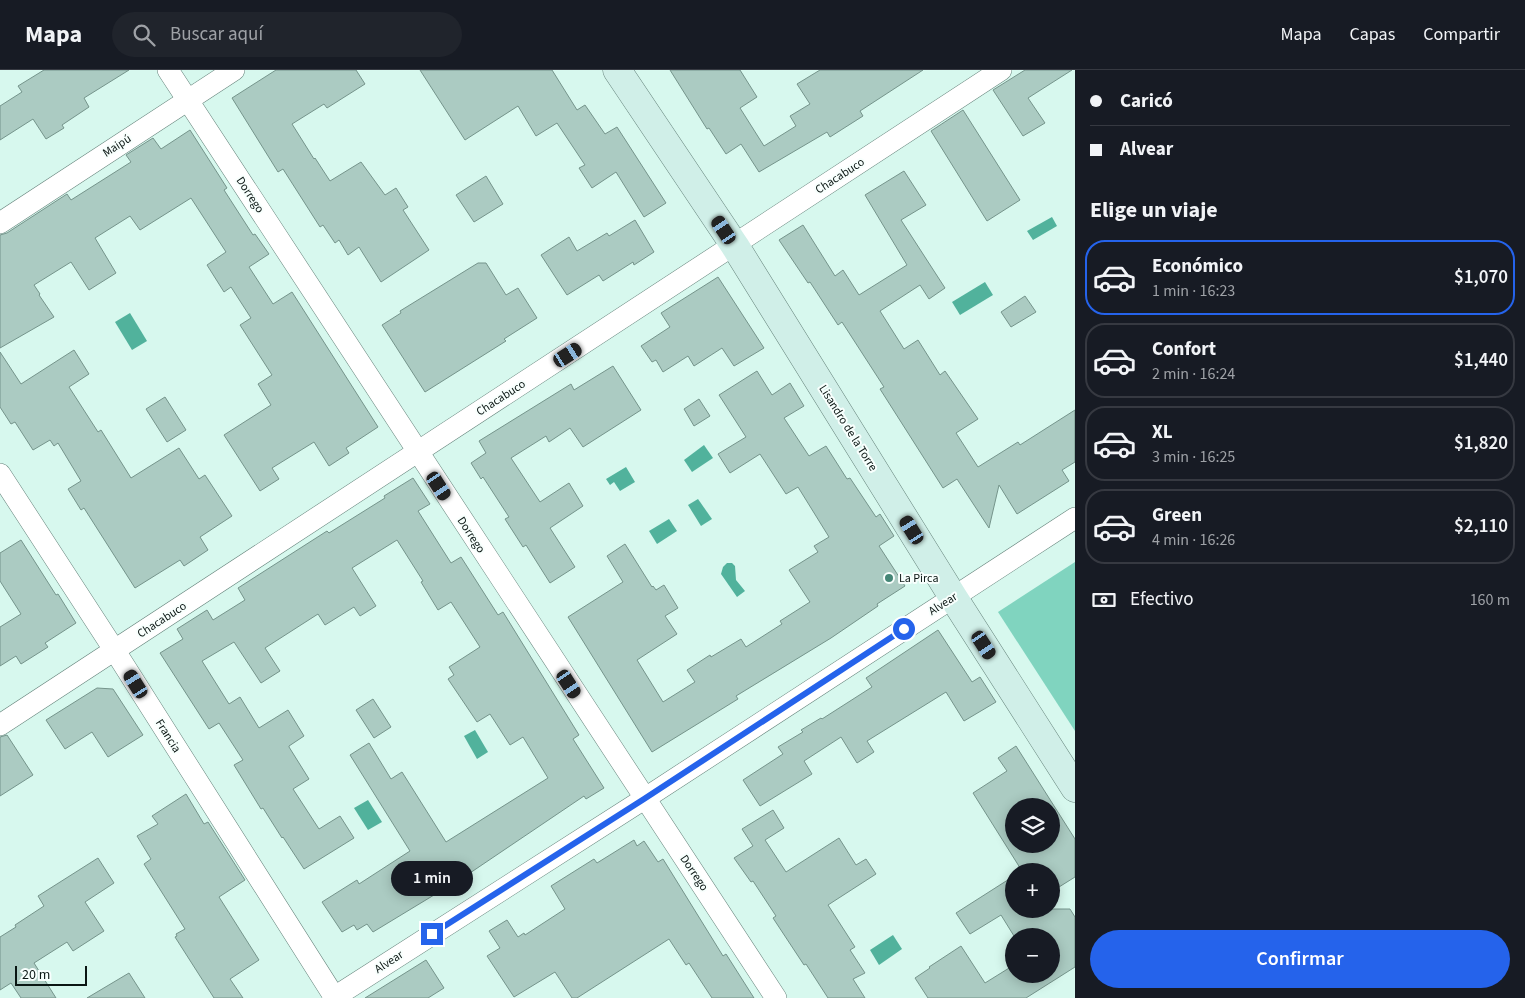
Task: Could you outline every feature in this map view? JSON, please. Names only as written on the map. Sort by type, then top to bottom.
[{"type":"main road","name":"Lisandro de la Torre","points":[[617,70],[735,246],[953,597],[1075,788]]},
{"type":"street","name":"Dorrego","points":[[168,70],[776,998]]},
{"type":"street","name":"Maipú","points":[[0,223],[234,70]]},
{"type":"street","name":"Chacabuco","points":[[0,725],[735,246],[1001,70]]},
{"type":"street","name":"Francia","points":[[0,474],[115,651],[334,998]]},
{"type":"street","name":"Alvear","points":[[334,998],[644,799],[1075,518]]},
{"type":"shaded area","points":[[1052,217],[1057,226],[1033,240],[1027,231]]},
{"type":"shaded area","points":[[985,282],[993,295],[960,315],[952,302]]},
{"type":"shaded area","points":[[130,313],[147,341],[132,350],[115,322]]},
{"type":"shaded area","points":[[704,445],[713,458],[692,472],[684,460]]},
{"type":"shaded area","points":[[626,467],[635,482],[620,491],[614,482],[610,485],[606,479]]},
{"type":"shaded area","points":[[698,499],[712,519],[701,526],[688,505]]},
{"type":"shaded area","points":[[669,519],[677,531],[657,544],[649,531]]},
{"type":"shaded area","points":[[1075,562],[1075,731],[998,612]]},
{"type":"shaded area","points":[[727,563],[732,563],[735,566],[736,580],[745,591],[737,597],[721,574],[723,567]]},
{"type":"shaded area","points":[[475,730],[488,752],[477,759],[464,736]]},
{"type":"shaded area","points":[[368,800],[382,822],[368,830],[354,808]]},
{"type":"shaded area","points":[[893,935],[902,949],[879,965],[870,950]]},
{"type":"building","points":[[44,70],[129,70],[84,98],[89,107],[62,125],[64,128],[46,139],[33,119],[0,140],[0,106],[22,92],[18,86]]},
{"type":"building","points":[[276,70],[356,70],[365,84],[327,108],[324,104],[292,124],[330,181],[361,162],[385,195],[396,188],[408,207],[403,210],[429,250],[381,282],[359,247],[348,255],[339,240],[335,243],[323,225],[320,227],[283,169],[278,172],[232,98]]},
{"type":"building","points":[[420,70],[552,70],[577,110],[585,105],[605,134],[617,127],[666,203],[644,217],[616,172],[592,188],[579,168],[585,165],[557,123],[536,136],[518,106],[465,140]]},
{"type":"building","points":[[670,70],[740,70],[757,97],[740,108],[764,146],[796,126],[790,116],[810,104],[797,84],[820,70],[923,70],[860,111],[863,116],[830,137],[827,132],[759,172],[741,144],[726,154],[709,128],[707,129]]},
{"type":"building","points":[[1025,70],[1072,70],[1028,98],[1045,123],[1023,136],[993,90]]},
{"type":"building","points":[[963,110],[1020,200],[987,221],[931,131]]},
{"type":"building","points":[[190,130],[227,188],[224,190],[253,235],[255,234],[269,254],[249,267],[273,304],[292,292],[378,427],[346,448],[349,453],[329,466],[314,442],[272,468],[279,479],[260,491],[224,435],[271,405],[258,384],[272,375],[240,325],[251,318],[231,287],[224,292],[207,265],[226,252],[191,198],[140,230],[130,216],[95,238],[116,273],[89,290],[71,262],[34,285],[54,317],[0,348],[0,235],[7,233],[67,194],[71,200],[131,162],[126,155],[153,138],[161,149]]},
{"type":"building","points":[[904,171],[926,205],[901,220],[945,288],[929,299],[920,285],[880,311],[904,349],[918,340],[940,375],[945,371],[978,419],[956,433],[978,467],[1018,442],[1020,445],[1075,410],[1075,462],[1062,470],[1069,481],[1017,514],[999,485],[989,528],[957,479],[943,488],[880,389],[884,387],[842,322],[838,325],[810,282],[808,283],[779,240],[803,225],[835,276],[843,270],[859,295],[907,265],[865,195]]},
{"type":"building","points":[[486,176],[503,204],[474,222],[456,195]]},
{"type":"building","points":[[635,220],[654,252],[634,265],[633,262],[603,281],[599,275],[567,295],[541,255],[569,237],[577,251],[607,233],[609,236]]},
{"type":"building","points":[[478,263],[486,263],[506,295],[518,288],[537,318],[504,339],[506,341],[425,392],[382,325],[401,313],[400,311]]},
{"type":"building","points":[[718,277],[764,348],[734,366],[722,348],[694,366],[688,356],[663,372],[656,360],[652,362],[641,346],[670,327],[661,313]]},
{"type":"building","points":[[1025,296],[1036,312],[1011,327],[1001,312]]},
{"type":"building","points":[[74,350],[89,374],[69,387],[98,432],[101,430],[131,478],[179,448],[199,479],[205,475],[232,516],[200,537],[208,550],[184,566],[180,560],[135,588],[84,508],[81,510],[68,489],[81,481],[58,443],[54,446],[50,440],[33,450],[15,422],[11,424],[0,407],[0,352],[21,384]]},
{"type":"building","points":[[613,366],[641,410],[583,447],[570,428],[549,442],[546,436],[511,458],[540,502],[569,483],[583,506],[550,528],[575,567],[550,583],[526,545],[523,547],[505,519],[509,517],[483,477],[481,479],[471,463],[486,453],[479,441],[571,384],[574,390]]},
{"type":"building","points":[[757,371],[772,395],[790,383],[804,406],[784,418],[809,456],[826,446],[847,479],[850,478],[876,517],[880,514],[894,536],[879,546],[905,586],[831,638],[736,696],[738,699],[652,752],[568,617],[623,582],[607,556],[625,544],[652,587],[656,590],[664,585],[678,608],[665,616],[677,634],[637,660],[663,702],[695,682],[687,670],[710,655],[711,657],[741,639],[746,647],[782,624],[780,621],[810,602],[789,570],[818,552],[814,546],[829,537],[798,487],[786,494],[760,454],[730,473],[718,454],[746,437],[719,395]]},
{"type":"building","points":[[165,397],[186,430],[167,442],[146,409]]},
{"type":"building","points":[[699,399],[710,416],[694,426],[684,409]]},
{"type":"building","points":[[413,478],[430,504],[418,511],[451,563],[461,557],[498,615],[503,612],[579,735],[573,739],[604,788],[586,799],[584,796],[467,875],[373,932],[367,924],[357,930],[354,925],[342,932],[322,902],[357,880],[359,884],[410,851],[350,755],[369,743],[391,779],[402,772],[446,842],[548,778],[523,737],[510,745],[490,714],[477,722],[448,679],[454,675],[449,667],[480,647],[451,602],[438,610],[421,582],[423,581],[397,540],[352,568],[376,606],[360,616],[354,607],[325,625],[318,614],[265,648],[280,671],[261,683],[234,642],[202,661],[229,704],[240,697],[259,728],[288,710],[304,736],[289,747],[309,779],[293,789],[319,829],[340,816],[354,838],[304,869],[263,808],[261,809],[234,765],[243,760],[219,723],[209,729],[160,653],[183,639],[177,629],[207,610],[213,620],[245,600],[238,588],[327,531],[329,533],[385,498],[384,496]]},
{"type":"building","points":[[21,540],[76,623],[45,643],[48,647],[21,664],[16,656],[0,666],[0,627],[21,614],[0,581],[0,553]]},
{"type":"building","points":[[938,630],[972,682],[980,677],[996,702],[964,721],[946,692],[867,741],[874,752],[857,763],[841,737],[804,761],[812,774],[760,806],[743,780],[783,754],[778,747],[803,732],[801,730],[872,687],[866,678]]},
{"type":"building","points":[[97,688],[113,689],[143,735],[108,757],[92,732],[65,749],[46,720]]},
{"type":"building","points":[[373,699],[391,727],[374,738],[356,710]]},
{"type":"building","points":[[7,735],[33,775],[0,796],[0,737]]},
{"type":"building","points":[[1016,746],[1049,798],[1005,798],[1005,844],[973,793],[1007,771],[998,758]]},
{"type":"building","points":[[186,794],[204,824],[208,822],[245,880],[219,897],[259,960],[230,979],[243,998],[214,998],[175,937],[177,936],[176,934],[185,929],[144,864],[151,859],[137,836],[158,824],[152,816]]},
{"type":"building","points":[[773,810],[784,828],[765,840],[786,872],[839,838],[856,865],[866,859],[876,874],[828,905],[855,947],[850,950],[865,973],[853,979],[865,998],[828,998],[773,918],[776,916],[753,881],[751,882],[734,858],[753,846],[742,829]]},
{"type":"building","points":[[1060,815],[1075,839],[1075,877],[1060,886],[1060,863],[1017,863],[1011,853],[1060,853]]},
{"type":"building","points":[[634,840],[637,846],[644,841],[658,862],[663,859],[723,956],[726,954],[754,998],[712,998],[689,963],[686,965],[669,939],[577,998],[572,998],[555,972],[514,997],[487,956],[500,948],[489,931],[507,920],[518,937],[524,933],[525,935],[565,909],[551,886],[594,859],[597,863]]},
{"type":"building","points":[[98,858],[114,883],[85,902],[104,931],[73,951],[67,942],[34,963],[56,998],[21,998],[11,983],[0,990],[0,937],[44,906],[38,896]]},
{"type":"building","points":[[1005,882],[1005,918],[1060,918],[1060,909],[1070,909],[1075,917],[1075,967],[1060,976],[1060,928],[1009,928],[1001,915],[970,934],[956,913]]},
{"type":"building","points":[[961,946],[985,983],[1005,971],[1005,983],[1050,983],[1026,998],[928,998],[915,978]]},
{"type":"building","points":[[426,960],[444,988],[428,998],[365,998]]},
{"type":"building","points":[[129,973],[145,998],[87,998]]},
{"type":"place","name":"La Pirca","points":[[889,578]]},
{"type":"route","points":[[432,934],[644,799],[904,629]]}]
